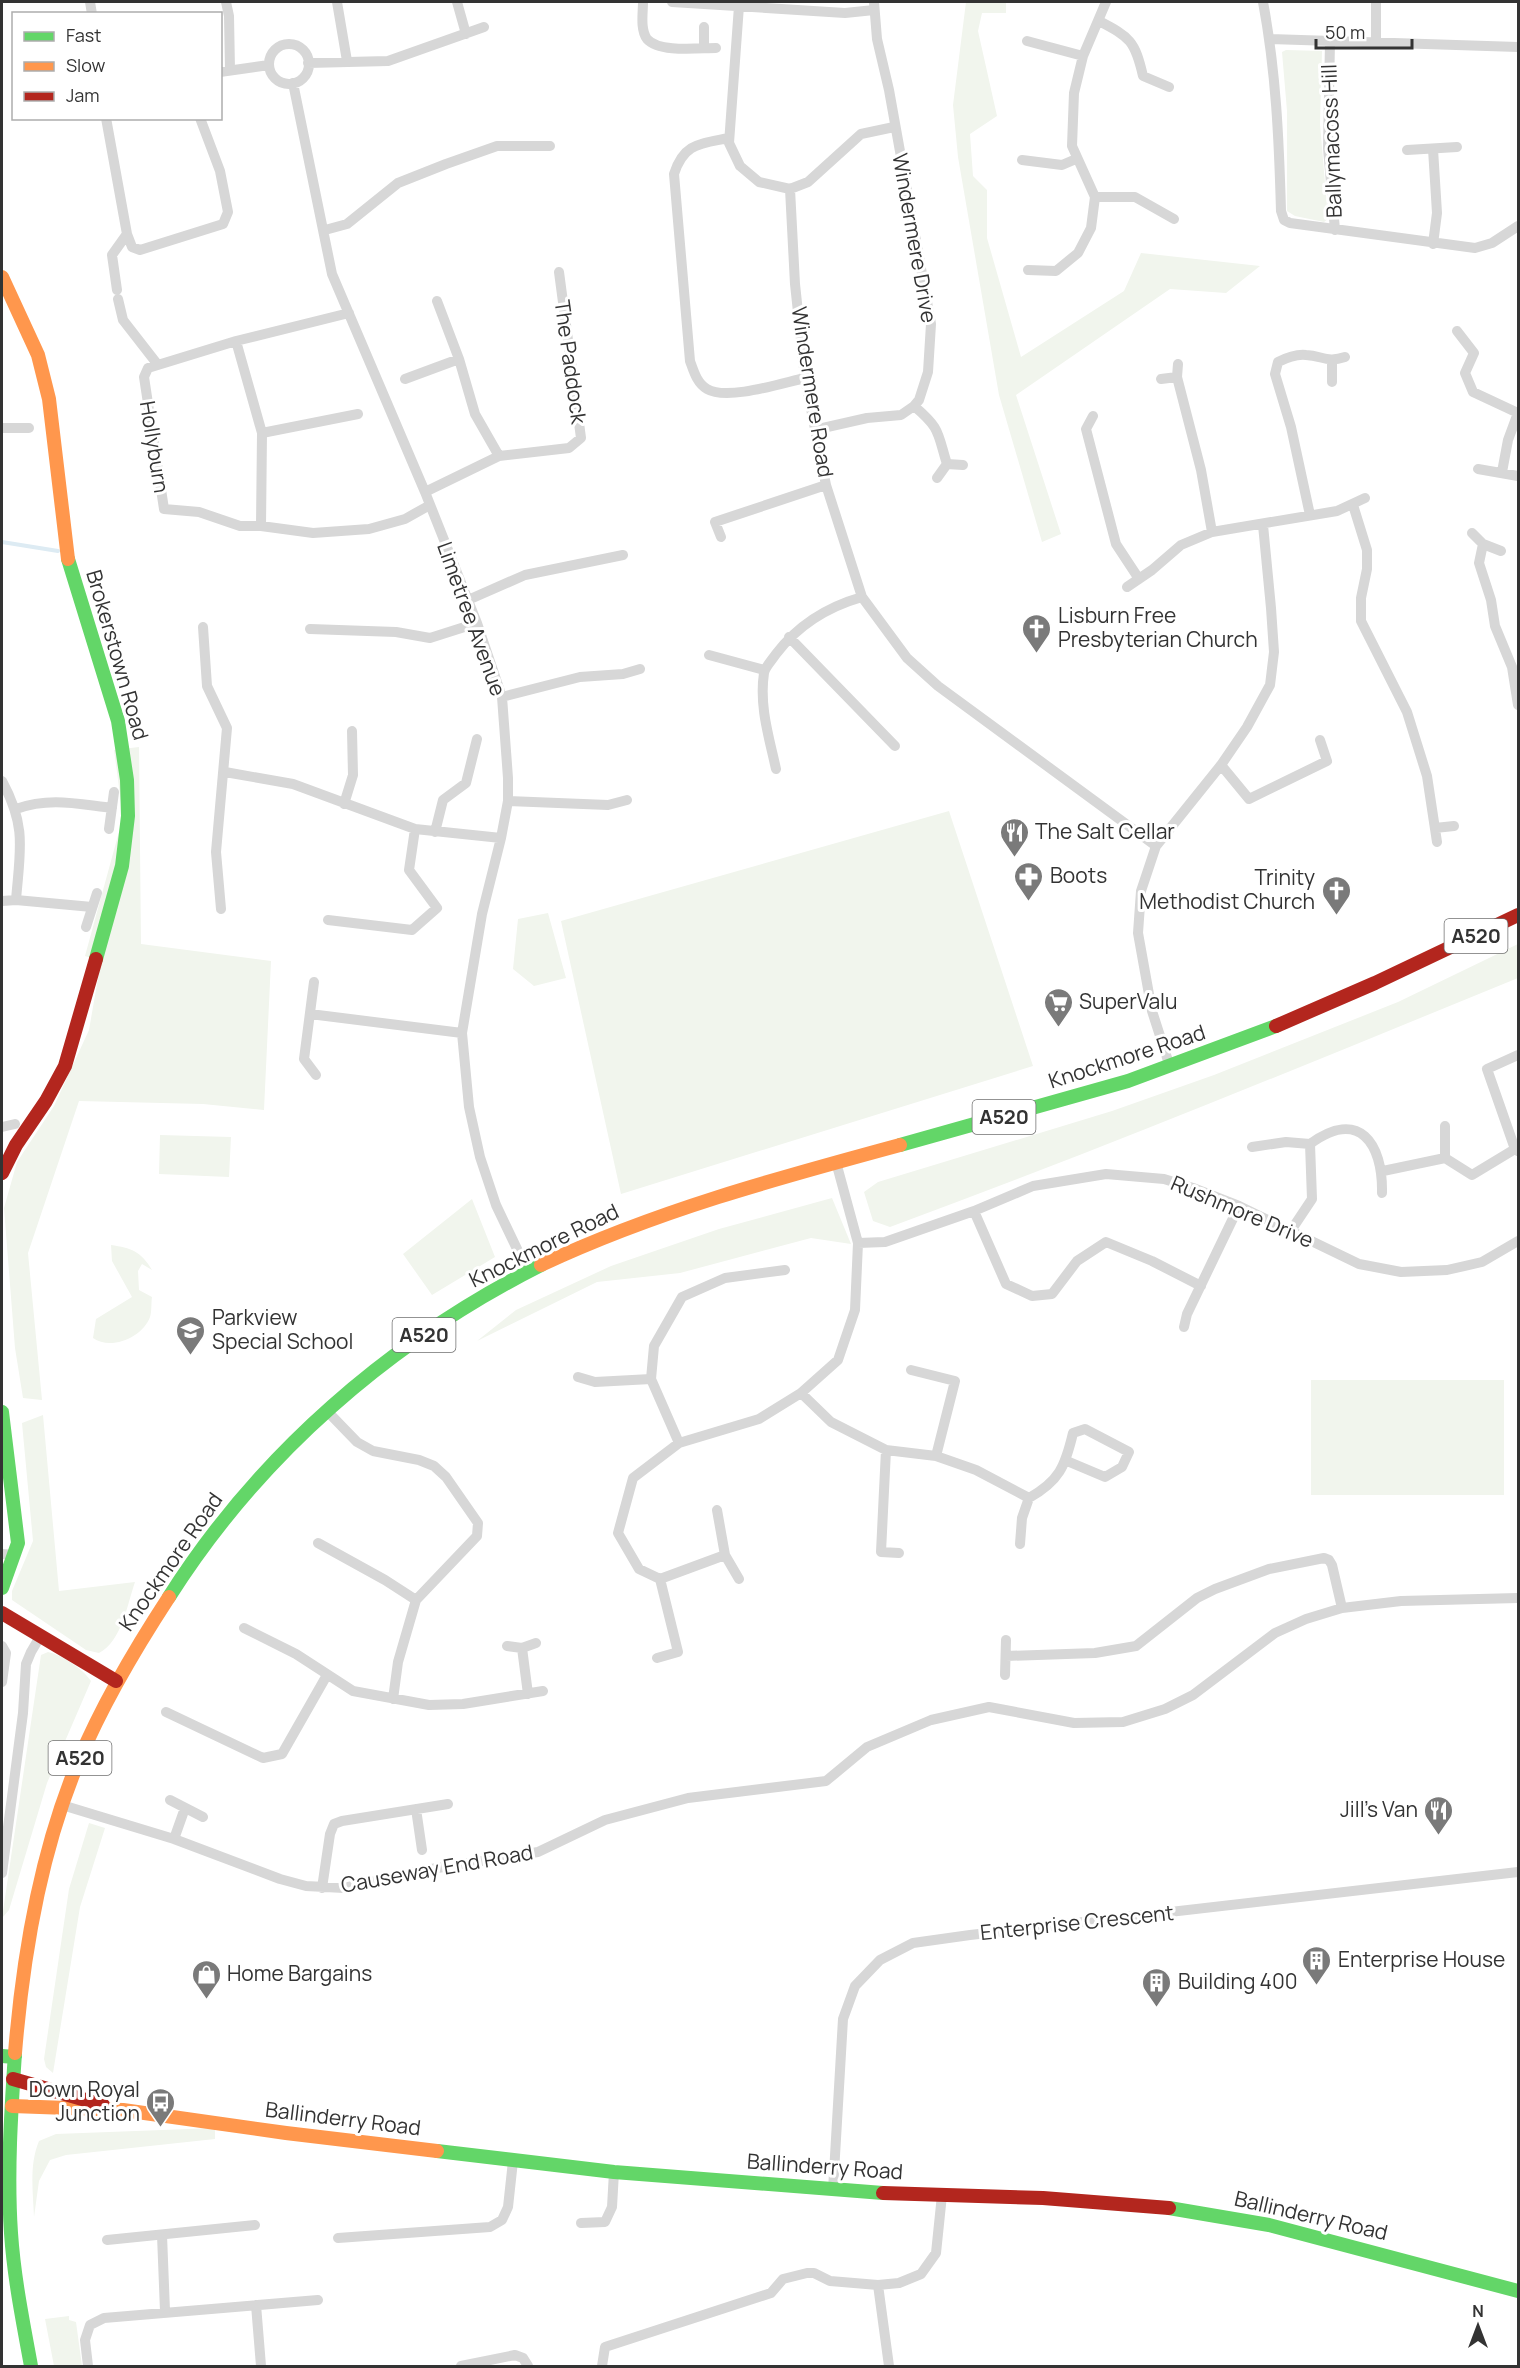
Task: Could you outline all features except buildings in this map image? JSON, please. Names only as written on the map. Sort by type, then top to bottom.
[{"type":"main road","name":"Brokerstown Road","points":[[2,276],[38,355],[49,399],[69,563],[118,721],[127,780],[128,816],[122,866],[65,1066],[46,1101],[16,1145],[2,1173]]},
{"type":"main road","name":"Knockmore Road","points":[[31,2367],[16,2275],[10,2217],[13,2079],[8,2056],[34,1911],[62,1805],[100,1713],[116,1681],[164,1604],[209,1539],[247,1491],[283,1452],[363,1380],[418,1339],[468,1306],[528,1272],[586,1245],[692,1204],[836,1162],[1006,1117],[1170,1067],[1315,1011],[1390,978],[1518,915]]},
{"type":"main road","points":[[2,1412],[18,1530],[8,1555],[2,1588]]},
{"type":"main road","points":[[2,1613],[116,1681]]},
{"type":"main road","name":"Ballinderry Road","points":[[13,2079],[123,2110]]},
{"type":"main road","name":"Ballinderry Road","points":[[12,2106],[123,2110],[286,2133],[614,2172],[833,2190],[1106,2202],[1195,2211],[1269,2225],[1518,2290]]},
{"type":"street","points":[[226,2],[229,16],[225,71],[269,65]]},
{"type":"street","points":[[337,2],[347,61]]},
{"type":"street","points":[[457,2],[466,34]]},
{"type":"street","points":[[643,2],[642,24],[646,38],[656,45],[674,48],[716,48]]},
{"type":"street","points":[[672,2],[846,13],[874,6]]},
{"type":"street","points":[[1028,270],[1056,271],[1078,253],[1091,228],[1095,197],[1072,146],[1074,93],[1083,56],[1106,2]]},
{"type":"street","name":"Ballymacoss Hill","points":[[1263,2],[1270,39],[1279,119],[1281,211],[1284,220],[1290,224],[1475,249],[1492,243],[1518,226]]},
{"type":"street","points":[[1376,2],[1376,42]]},
{"type":"street","points":[[739,6],[729,143],[740,166],[759,182],[790,189],[808,182],[861,134],[894,127]]},
{"type":"street","name":"Windermere Drive","points":[[874,6],[931,324],[928,372],[919,400],[914,406]]},
{"type":"street","points":[[1099,21],[1124,34],[1137,50],[1143,76],[1169,87]]},
{"type":"street","points":[[308,63],[388,61],[484,27]]},
{"type":"street","points":[[704,27],[704,48]]},
{"type":"street","name":"Ballymacoss Hill","points":[[1270,39],[1330,41],[1328,148],[1335,230]]},
{"type":"street","points":[[1027,41],[1083,56]]},
{"type":"street","points":[[1330,41],[1518,47]]},
{"type":"street","points":[[288,44],[300,48],[308,63],[304,76],[294,83],[277,80],[269,65],[272,53],[282,45],[288,44]]},
{"type":"street","name":"Limetree Avenue","points":[[294,83],[332,274],[425,492],[477,623],[502,697],[508,801],[482,914],[462,1033],[469,1107],[480,1157],[496,1205],[528,1272]]},
{"type":"street","points":[[106,120],[127,234],[132,247],[140,250],[223,224],[228,212],[219,171],[201,120]]},
{"type":"street","points":[[729,138],[692,147],[679,158],[674,174],[690,361],[697,380],[707,389],[718,393],[731,394],[805,378]]},
{"type":"street","points":[[325,230],[346,224],[398,183],[446,164],[497,146],[550,146]]},
{"type":"street","points":[[1407,150],[1457,147]]},
{"type":"street","points":[[1433,149],[1437,213],[1433,244]]},
{"type":"street","points":[[1022,160],[1062,165],[1076,159]]},
{"type":"street","name":"Windermere Road","points":[[790,189],[795,284],[805,378],[814,430],[826,485],[862,597],[907,658],[938,686],[1156,846]]},
{"type":"street","points":[[1095,197],[1136,197],[1174,219]]},
{"type":"street","points":[[127,234],[111,255],[123,320],[158,365],[236,341],[349,313]]},
{"type":"street","name":"The Paddock","points":[[425,492],[499,456],[569,448],[581,438],[559,272]]},
{"type":"street","points":[[437,302],[459,359],[475,414],[499,456]]},
{"type":"street","points":[[1457,331],[1474,353],[1465,373],[1473,392],[1518,413],[1508,440],[1502,472]]},
{"type":"street","points":[[236,341],[262,433],[261,526]]},
{"type":"street","points":[[1310,515],[1291,427],[1275,374],[1278,362],[1288,357],[1306,355],[1332,361],[1345,357]]},
{"type":"street","points":[[405,379],[459,359]]},
{"type":"street","points":[[1332,361],[1332,382]]},
{"type":"street","points":[[1179,364],[1177,377],[1201,470],[1212,532]]},
{"type":"street","name":"Hollyburn","points":[[158,365],[148,368],[144,377],[164,509],[199,512],[240,526],[261,526],[313,534],[369,529],[405,519],[430,505]]},
{"type":"street","points":[[1161,379],[1177,377]]},
{"type":"street","points":[[814,430],[867,418],[901,415],[914,406],[932,422],[939,434],[947,464]]},
{"type":"street","points":[[262,433],[358,414]]},
{"type":"street","points":[[1093,416],[1081,428],[1116,544],[1139,579]]},
{"type":"street","points":[[2,428],[29,428]]},
{"type":"street","points":[[947,464],[963,465]]},
{"type":"street","points":[[937,477],[947,464]]},
{"type":"street","points":[[1478,469],[1518,476]]},
{"type":"street","points":[[721,537],[715,522],[826,485]]},
{"type":"street","points":[[1127,587],[1181,545],[1212,532],[1337,512],[1365,498]]},
{"type":"street","points":[[1353,505],[1366,550],[1367,569],[1360,598],[1361,621],[1407,712],[1427,776],[1437,842]]},
{"type":"street","points":[[1170,1067],[1152,1011],[1138,933],[1142,891],[1156,846],[1221,765],[1247,727],[1270,685],[1273,641],[1263,525]]},
{"type":"street","points":[[1472,533],[1483,544],[1501,551]]},
{"type":"street","points":[[1483,544],[1479,562],[1491,600],[1495,626],[1515,665],[1518,705]]},
{"type":"street","points":[[468,600],[525,575],[623,555]]},
{"type":"street","points":[[776,768],[762,707],[764,670],[789,637],[817,616],[841,603],[862,597]]},
{"type":"street","points":[[310,629],[396,632],[430,638],[477,623]]},
{"type":"street","points":[[203,627],[207,686],[227,728],[225,772],[216,852],[221,909]]},
{"type":"street","points":[[789,637],[895,746]]},
{"type":"street","points":[[709,655],[764,670]]},
{"type":"street","points":[[502,697],[580,677],[623,674],[640,669]]},
{"type":"street","points":[[344,804],[353,775],[352,731]]},
{"type":"street","points":[[435,832],[443,800],[466,783],[477,740]]},
{"type":"street","points":[[1221,765],[1249,800],[1327,761],[1320,740]]},
{"type":"street","points":[[225,772],[293,784],[415,829],[501,837]]},
{"type":"street","points":[[2,781],[16,809],[21,835],[16,900]]},
{"type":"street","points":[[109,829],[114,792]]},
{"type":"street","points":[[508,801],[608,805],[627,800]]},
{"type":"street","points":[[16,809],[35,802],[60,802],[112,808]]},
{"type":"street","points":[[1435,828],[1454,826]]},
{"type":"street","points":[[328,920],[412,930],[436,908],[410,870],[415,829]]},
{"type":"street","points":[[86,927],[97,893]]},
{"type":"street","points":[[2,901],[16,900],[92,907]]},
{"type":"street","points":[[314,982],[304,1059],[316,1075]]},
{"type":"street","points":[[309,1014],[462,1033]]},
{"type":"street","points":[[1383,1171],[1445,1158],[1472,1175],[1517,1150],[1488,1069],[1518,1055]]},
{"type":"street","points":[[2,1127],[15,1124]]},
{"type":"street","points":[[1445,1126],[1445,1158]]},
{"type":"street","points":[[1252,1147],[1286,1142],[1310,1144],[1323,1135],[1343,1130],[1360,1132],[1374,1144],[1383,1171],[1382,1193]]},
{"type":"street","points":[[1290,1232],[1312,1199],[1310,1144]]},
{"type":"street","points":[[724,1555],[660,1579],[639,1569],[618,1533],[633,1478],[679,1443],[759,1419],[801,1393],[838,1360],[855,1310],[858,1244],[836,1162]]},
{"type":"street","name":"Rushmore Drive","points":[[858,1244],[885,1242],[1033,1186],[1092,1174],[1164,1179],[1239,1206],[1359,1264],[1401,1272],[1447,1270],[1482,1262],[1518,1241]]},
{"type":"street","points":[[1184,1327],[1187,1314],[1239,1206]]},
{"type":"street","points":[[974,1210],[1006,1284],[1032,1296],[1052,1294],[1077,1261],[1106,1242],[1152,1261],[1201,1286]]},
{"type":"street","points":[[679,1443],[651,1379],[654,1346],[682,1297],[725,1278],[785,1270]]},
{"type":"street","points":[[911,1370],[955,1381],[936,1456]]},
{"type":"street","points":[[578,1377],[595,1382],[651,1379]]},
{"type":"street","points":[[801,1393],[831,1422],[886,1450],[936,1456],[976,1470],[1029,1498]]},
{"type":"street","points":[[327,1411],[357,1442],[373,1451],[419,1460],[434,1466],[446,1477],[478,1523],[477,1536],[416,1600],[398,1662],[393,1699]]},
{"type":"street","points":[[1020,1545],[1022,1518],[1029,1498],[1048,1487],[1067,1461],[1073,1433],[1085,1429],[1129,1452],[1122,1467],[1105,1477],[1067,1461]]},
{"type":"street","points":[[886,1450],[881,1552],[898,1553]]},
{"type":"street","points":[[717,1510],[724,1555],[739,1579]]},
{"type":"street","points":[[318,1543],[416,1600]]},
{"type":"street","points":[[1006,1656],[1095,1653],[1136,1646],[1197,1598],[1258,1573],[1324,1558],[1332,1565],[1342,1608]]},
{"type":"street","points":[[657,1658],[678,1652],[660,1579]]},
{"type":"street","name":"Causeway End Road","points":[[62,1805],[174,1839],[280,1879],[322,1888],[344,1888],[425,1870],[538,1852],[605,1820],[688,1798],[826,1781],[867,1747],[931,1720],[989,1707],[1074,1723],[1123,1722],[1165,1709],[1193,1695],[1275,1633],[1342,1608],[1401,1601],[1518,1598]]},
{"type":"street","points":[[244,1628],[296,1654],[352,1691],[429,1705],[463,1704],[543,1692]]},
{"type":"street","points":[[2,1873],[23,1713],[27,1664],[41,1635]]},
{"type":"street","points":[[1005,1675],[1006,1640]]},
{"type":"street","points":[[507,1646],[522,1648],[536,1643]]},
{"type":"street","points":[[2,1646],[6,1653],[2,1682]]},
{"type":"street","points":[[522,1648],[528,1694]]},
{"type":"street","points":[[166,1712],[263,1758],[282,1754],[327,1675]]},
{"type":"street","points":[[170,1800],[203,1817]]},
{"type":"street","points":[[322,1888],[330,1834],[334,1824],[448,1804]]},
{"type":"street","points":[[174,1839],[185,1808]]},
{"type":"street","points":[[416,1809],[422,1850]]},
{"type":"street","name":"Enterprise Crescent","points":[[833,2190],[843,2019],[855,1986],[880,1960],[913,1943],[1518,1872]]},
{"type":"street","points":[[338,2238],[490,2227],[502,2220],[508,2207],[513,2161]]},
{"type":"street","points":[[581,2223],[605,2222],[610,2215],[614,2172]]},
{"type":"street","points":[[602,2367],[605,2347],[771,2293],[783,2279],[814,2273],[830,2280],[878,2285],[898,2283],[921,2274],[936,2253],[942,2196]]},
{"type":"street","points":[[107,2240],[255,2224]]},
{"type":"street","points":[[162,2235],[165,2312]]},
{"type":"street","points":[[878,2285],[890,2367]]},
{"type":"street","points":[[88,2367],[85,2340],[90,2325],[104,2318],[318,2300]]},
{"type":"street","points":[[256,2305],[261,2367]]},
{"type":"street","points":[[461,2367],[515,2355],[524,2358],[528,2367]]},
{"type":"shaded area","points":[[966,2],[1006,2],[1006,13],[982,13],[978,31],[997,116],[970,134],[973,176],[987,190],[987,238],[1021,357],[1124,291],[1141,253],[1260,266],[1226,293],[1170,289],[1016,395],[1061,534],[1042,542],[999,395],[958,157],[953,105]]},
{"type":"shaded area","points":[[1286,50],[1322,51],[1320,124],[1328,219],[1324,222],[1295,216],[1287,211],[1287,111],[1282,52]]},
{"type":"shaded area","points":[[139,747],[141,944],[271,961],[264,1110],[203,1104],[79,1101],[28,1253],[42,1400],[23,1398],[15,1348],[4,1208],[17,1162],[54,1106],[89,1030],[101,961],[85,956],[123,817],[114,750]]},
{"type":"shaded area","points":[[949,811],[1033,1066],[621,1194],[561,921]]},
{"type":"shaded area","points":[[548,913],[566,978],[534,986],[513,969],[518,919]]},
{"type":"shaded area","points":[[1518,944],[1518,978],[1206,1105],[890,1227],[873,1221],[864,1192],[878,1182],[1112,1111],[1214,1075],[1398,1002]]},
{"type":"shaded area","points":[[160,1135],[231,1137],[229,1177],[159,1174]]},
{"type":"shaded area","points":[[832,1198],[851,1244],[811,1238],[680,1273],[597,1282],[477,1341],[516,1310],[611,1266],[719,1229]]},
{"type":"shaded area","points":[[472,1199],[495,1257],[432,1295],[403,1254]]},
{"type":"shaded area","points":[[111,1245],[135,1252],[144,1258],[152,1270],[142,1264],[138,1271],[139,1290],[152,1297],[150,1317],[141,1331],[126,1340],[109,1343],[93,1338],[96,1319],[132,1297],[112,1261]]},
{"type":"shaded area","points":[[1311,1380],[1504,1380],[1504,1495],[1311,1495]]},
{"type":"shaded area","points":[[43,1415],[59,1591],[135,1582],[118,1631],[107,1647],[99,1653],[86,1650],[12,1600],[12,1591],[33,1541],[22,1423]]},
{"type":"shaded area","points":[[48,1652],[72,1663],[91,1681],[47,1783],[9,1910],[2,1918],[41,1655]]},
{"type":"shaded area","points":[[89,1823],[105,1828],[80,1907],[53,2073],[46,2067],[44,2059],[69,1889]]},
{"type":"shaded area","points":[[215,2128],[215,2139],[66,2155],[50,2160],[39,2181],[34,2217],[33,2169],[39,2141],[56,2134]]},
{"type":"shaded area","points":[[69,2316],[69,2320],[76,2322],[82,2366],[54,2366],[45,2319]]},
{"type":"waterway","points":[[2,542],[58,551]]},
{"type":"traffic: fast","points":[[68,559],[118,721],[127,780],[128,816],[122,866],[96,959]]},
{"type":"traffic: fast","points":[[900,1145],[1128,1081],[1276,1026]]},
{"type":"traffic: fast","points":[[169,1597],[205,1545],[244,1496],[286,1450],[332,1406],[432,1329],[485,1295],[541,1265]]},
{"type":"traffic: fast","points":[[2,1412],[18,1543],[2,1588]]},
{"type":"traffic: fast","points":[[15,2053],[10,2143],[10,2211],[12,2250],[31,2366]]},
{"type":"traffic: fast","points":[[2,2056],[15,2057]]},
{"type":"traffic: fast","points":[[437,2151],[614,2172],[883,2193]]},
{"type":"traffic: fast","points":[[1169,2208],[1269,2225],[1518,2291]]},
{"type":"traffic: slow","points":[[2,277],[38,355],[49,399],[68,559]]},
{"type":"traffic: slow","points":[[541,1265],[628,1228],[673,1212],[763,1183],[900,1145]]},
{"type":"traffic: slow","points":[[15,2053],[23,1978],[35,1904],[65,1795],[88,1739],[109,1697],[169,1597]]},
{"type":"traffic: slow","points":[[12,2106],[123,2110],[437,2151]]},
{"type":"traffic: jam","points":[[1276,1026],[1375,983],[1518,915]]},
{"type":"traffic: jam","points":[[2,1173],[16,1145],[46,1101],[65,1066],[96,959]]},
{"type":"traffic: jam","points":[[2,1613],[116,1681]]},
{"type":"traffic: jam","points":[[13,2079],[103,2105]]},
{"type":"traffic: jam","points":[[883,2193],[1043,2198],[1169,2208]]},
{"type":"place","name":"Lisburn Free Presbyterian Church","points":[[1037,654]]},
{"type":"place","name":"The Salt Cellar","points":[[1014,858]]},
{"type":"place","name":"Boots","points":[[1029,902]]},
{"type":"place","name":"Trinity Methodist Church","points":[[1336,916]]},
{"type":"place","name":"SuperValu","points":[[1058,1028]]},
{"type":"place","name":"Parkview Special School","points":[[191,1356]]},
{"type":"place","name":"Jill's Van","points":[[1439,1836]]},
{"type":"place","name":"Enterprise House","points":[[1317,1986]]},
{"type":"place","name":"Home Bargains","points":[[206,2000]]},
{"type":"place","name":"Building 400","points":[[1157,2008]]},
{"type":"place","name":"Down Royal Junction","points":[[161,2128]]}]
